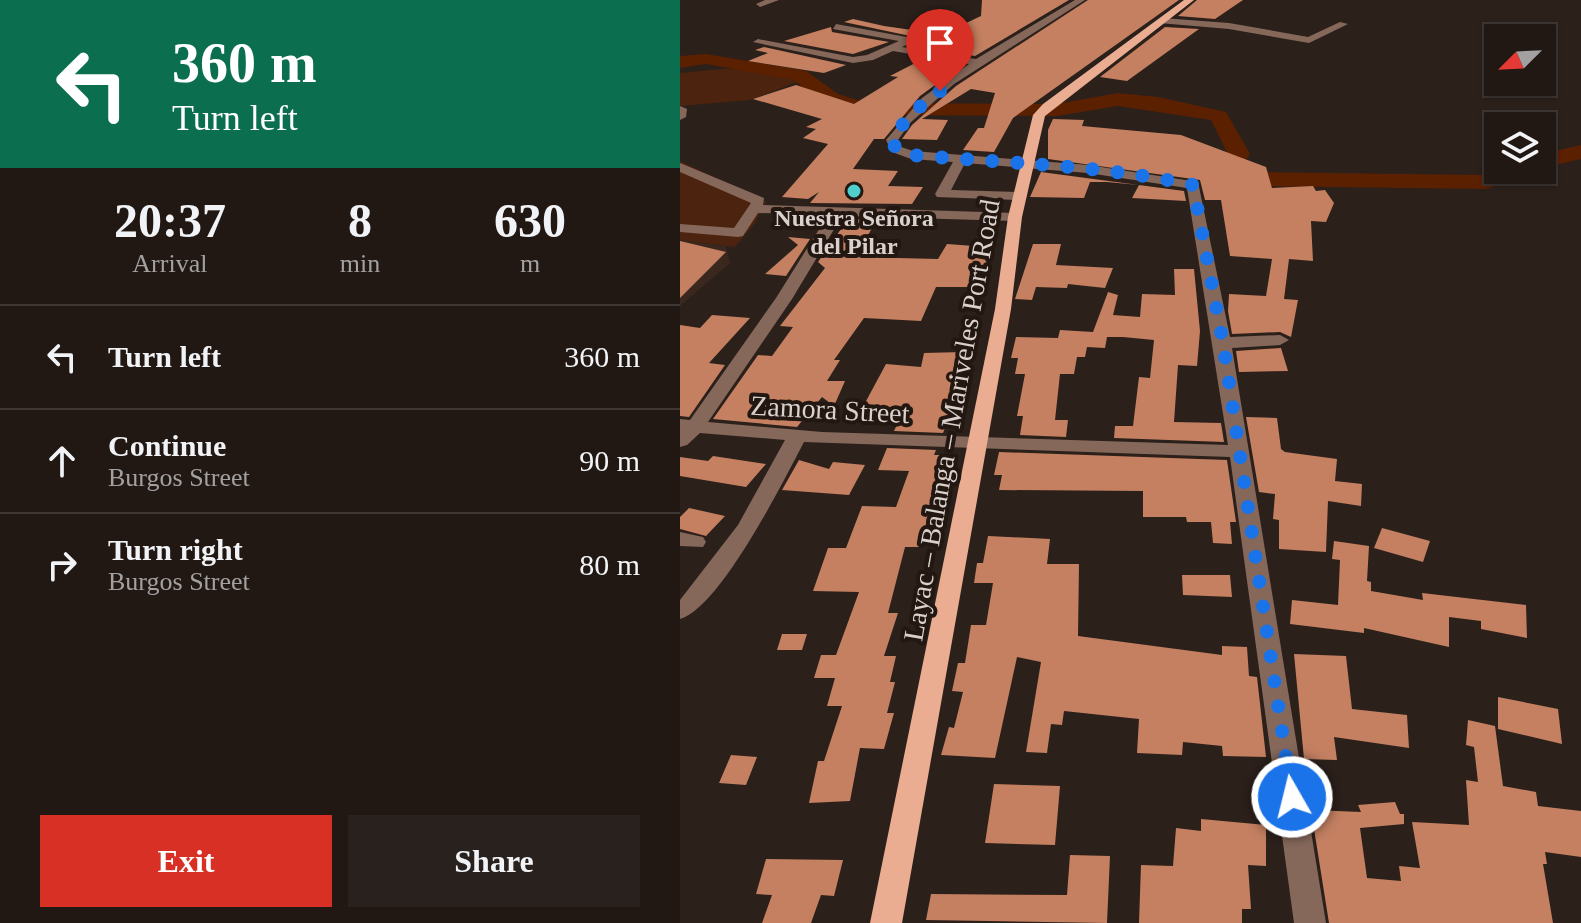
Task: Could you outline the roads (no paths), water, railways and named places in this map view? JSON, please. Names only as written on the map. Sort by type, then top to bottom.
[{"type":"main road","name":"Layac – Balanga – Mariveles Port Road","points":[[886,923],[1003,309],[1017,206],[1043,110],[1190,0]]},
{"type":"street","points":[[760,4],[775,0]]},
{"type":"street","points":[[1081,0],[980,63],[914,112],[892,140],[896,149],[911,155],[1029,161],[1139,173],[1193,185],[1223,343],[1310,923]]},
{"type":"street","points":[[1162,21],[1229,26],[1309,40],[1343,24]]},
{"type":"street","points":[[758,42],[843,60],[869,58],[909,40],[836,27]]},
{"type":"street","points":[[893,48],[980,63]]},
{"type":"street","points":[[680,117],[681,109]]},
{"type":"street","points":[[680,158],[787,211]]},
{"type":"street","points":[[961,159],[942,194],[1017,206]]},
{"type":"street","points":[[680,167],[759,201],[738,233],[680,228]]},
{"type":"street","points":[[754,209],[837,212],[1017,206]]},
{"type":"street","points":[[685,431],[784,299],[837,212]]},
{"type":"street","points":[[1223,343],[1280,340]]},
{"type":"street","name":"Zamora Street","points":[[685,431],[978,444],[1240,451]]},
{"type":"street","points":[[680,611],[689,606],[729,555],[797,437]]},
{"type":"waterway","points":[[680,62],[706,59],[799,75],[831,98],[866,109],[1057,110],[1098,100],[1138,101],[1178,107],[1219,116],[1239,154],[1227,169],[1250,179],[1484,182]]},
{"type":"waterway","points":[[1556,158],[1581,152]]},
{"type":"place","name":"Nuestra Señora del Pilar","points":[[854,191]]}]
